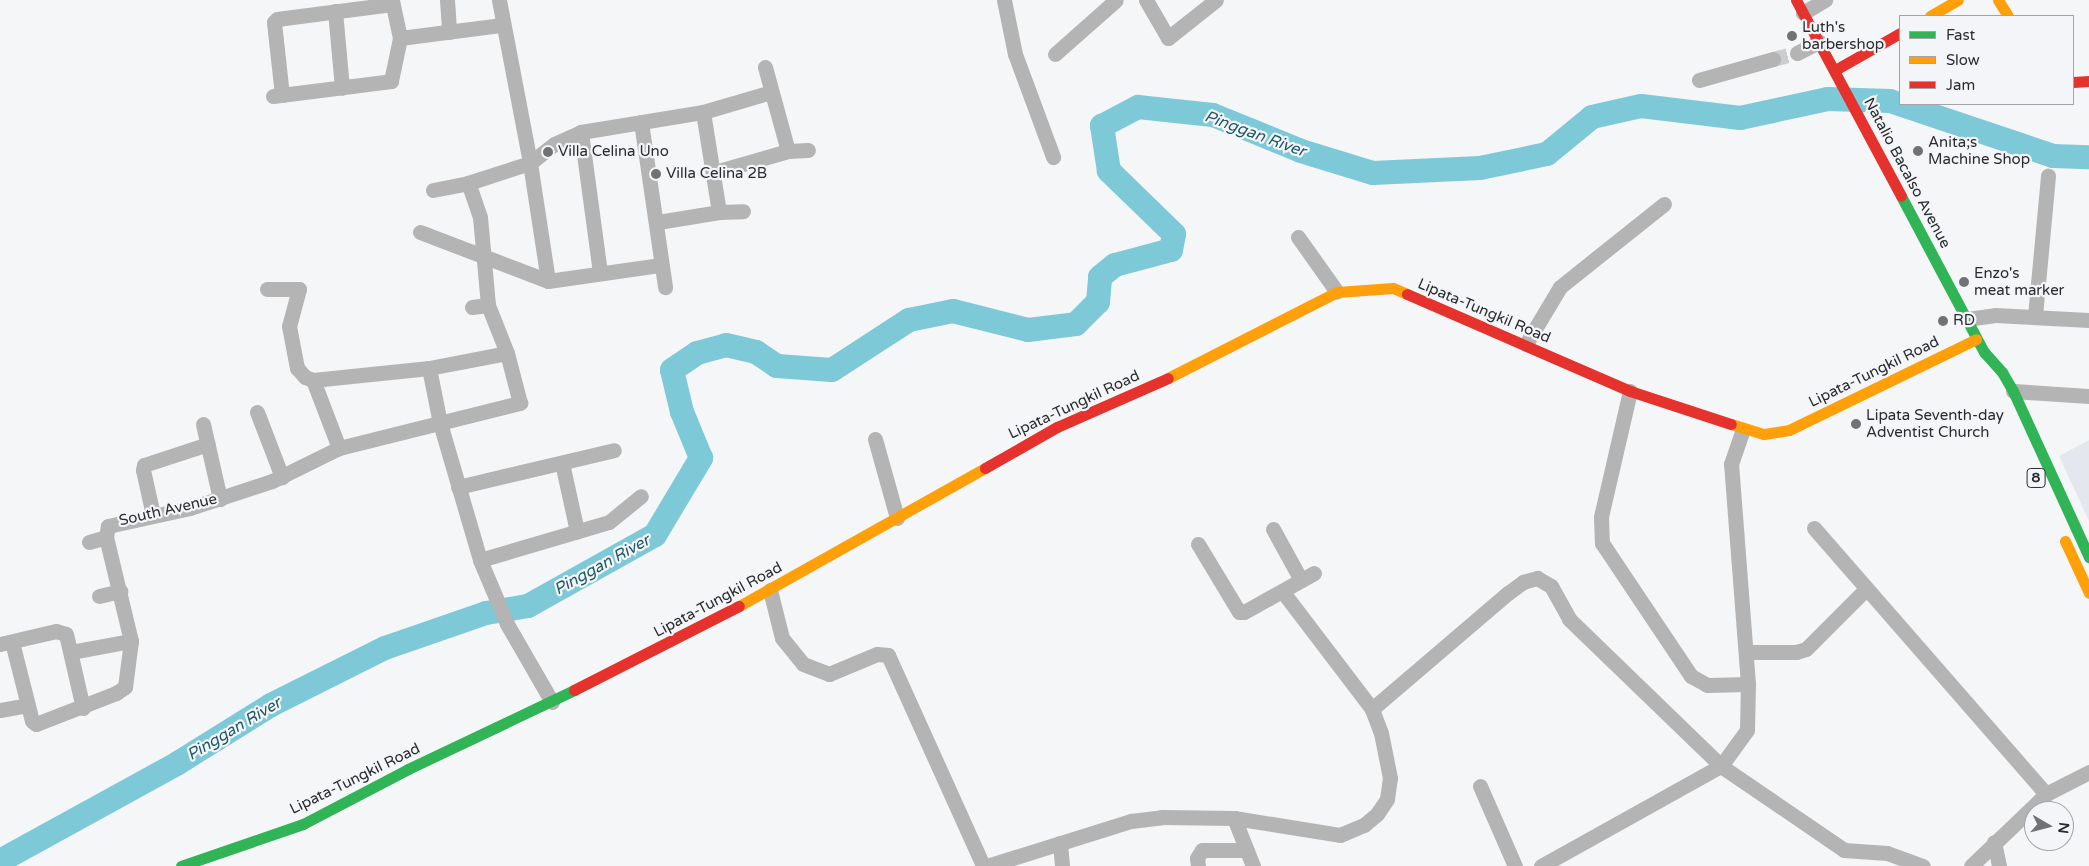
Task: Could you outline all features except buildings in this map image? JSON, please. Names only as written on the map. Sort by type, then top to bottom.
[{"type":"main road","points":[[1932,15],[1958,0]]},
{"type":"main road","points":[[1998,0],[2007,15]]},
{"type":"main road","name":"Natalio Bacalso Avenue","points":[[1799,6],[1863,120],[1968,318],[1988,360],[2002,372],[2013,391],[2089,557]]},
{"type":"main road","points":[[1834,70],[1899,34]]},
{"type":"main road","points":[[2074,82],[2089,81]]},
{"type":"main road","name":"Lipata-Tungkil Road","points":[[181,866],[303,824],[408,769],[552,702],[770,590],[1057,427],[1199,364],[1338,292],[1393,288],[1526,344],[1630,391],[1743,430],[1764,434],[1789,430],[1976,338]]},
{"type":"main road","name":"Natalio Bacalso Avenue","points":[[1988,360],[1990,377]]},
{"type":"main road","points":[[2059,528],[2089,594]]},
{"type":"street","points":[[447,0],[449,32]]},
{"type":"street","points":[[499,0],[502,25],[530,163],[548,281]]},
{"type":"street","points":[[1004,0],[1015,54],[1053,157]]},
{"type":"street","points":[[1056,54],[1116,0]]},
{"type":"street","points":[[1146,0],[1168,38],[1216,0]]},
{"type":"street","points":[[1799,6],[1824,0]]},
{"type":"street","points":[[392,2],[400,38],[391,81],[277,95],[276,20],[392,2]]},
{"type":"street","points":[[335,11],[342,88]]},
{"type":"street","points":[[400,38],[502,25]]},
{"type":"street","points":[[1797,53],[1819,42]]},
{"type":"street","points":[[1699,80],[1773,59]]},
{"type":"street","points":[[766,68],[788,151]]},
{"type":"street","points":[[433,190],[468,183],[530,163],[554,144],[581,132],[704,112],[771,92]]},
{"type":"street","points":[[704,112],[715,172],[719,212]]},
{"type":"street","points":[[642,122],[658,222],[661,266],[666,287]]},
{"type":"street","points":[[581,132],[600,272]]},
{"type":"street","points":[[715,172],[788,151],[808,150]]},
{"type":"street","points":[[2035,316],[2048,176]]},
{"type":"street","points":[[267,289],[300,289],[289,326],[297,368],[305,377],[313,380],[429,368],[507,353],[480,306],[486,259],[480,217],[468,183]]},
{"type":"street","points":[[1526,344],[1560,287],[1664,204]]},
{"type":"street","points":[[658,222],[719,212],[743,211]]},
{"type":"street","points":[[420,232],[486,259],[548,281],[600,272],[661,266]]},
{"type":"street","points":[[1298,238],[1338,292]]},
{"type":"street","points":[[1968,318],[1995,315],[2089,320]]},
{"type":"street","name":"South Avenue","points":[[84,708],[125,687],[131,641],[106,537],[108,526],[112,523],[220,499],[282,477],[339,448],[520,403],[507,353]]},
{"type":"street","points":[[429,368],[440,423],[480,560],[506,620],[552,702]]},
{"type":"street","points":[[313,380],[339,448]]},
{"type":"street","points":[[1630,391],[1600,517],[1602,543],[1691,676],[1707,685],[1748,684]]},
{"type":"street","points":[[2013,391],[2089,396]]},
{"type":"street","points":[[257,412],[282,477]]},
{"type":"street","points":[[203,424],[220,499]]},
{"type":"street","points":[[1541,866],[1721,766],[1747,730],[1748,684],[1731,464],[1743,430]]},
{"type":"street","points":[[876,439],[897,518]]},
{"type":"street","points":[[153,515],[142,470],[144,465],[208,444]]},
{"type":"street","points":[[458,486],[562,464],[614,450]]},
{"type":"street","points":[[562,464],[577,532]]},
{"type":"street","points":[[480,560],[609,522],[641,496]]},
{"type":"street","points":[[1814,528],[1865,590],[2046,794]]},
{"type":"street","points":[[1198,544],[1239,612],[1282,591],[1307,576],[1273,529]]},
{"type":"street","points":[[89,542],[106,537]]},
{"type":"street","points":[[1372,709],[1508,592],[1523,582],[1537,578],[1550,586],[1569,620],[1721,766],[1844,850],[1887,853],[1923,866]]},
{"type":"street","points":[[770,590],[782,638],[803,664],[829,674],[877,654],[888,655],[984,864],[1131,821],[1162,817],[1234,818],[1340,835],[1364,825],[1387,799],[1390,778],[1381,733],[1372,709],[1282,591]]},
{"type":"street","points":[[1746,652],[1796,652],[1806,649],[1865,590]]},
{"type":"street","points":[[99,596],[120,591]]},
{"type":"street","points":[[56,631],[66,634],[84,708],[36,724],[6,643],[56,631]]},
{"type":"street","points":[[71,652],[131,641]]},
{"type":"street","points":[[0,710],[28,705]]},
{"type":"street","points":[[1972,866],[1994,842],[2046,794],[2089,772]]},
{"type":"street","points":[[1480,786],[1515,866]]},
{"type":"street","points":[[1234,818],[1253,866]]},
{"type":"street","points":[[1060,842],[1062,866]]},
{"type":"street","points":[[1994,842],[1999,866]]},
{"type":"street","points":[[1198,866],[1196,858],[1202,850],[1246,850]]},
{"type":"shaded area","points":[[2089,440],[2089,521],[2059,456]]},
{"type":"waterway","name":"Pinggan River","points":[[0,861],[178,763],[271,705],[385,648],[486,613],[528,606],[655,535],[701,458],[682,412],[672,370],[697,353],[726,345],[756,352],[777,366],[832,370],[909,320],[953,311],[1028,330],[1076,324],[1098,302],[1100,277],[1115,265],[1171,250],[1174,234],[1109,171],[1102,126],[1138,107],[1213,115],[1301,151],[1373,173],[1480,168],[1547,154],[1592,117],[1641,106],[1740,118],[1828,99],[1890,101],[1899,104]]},
{"type":"waterway","name":"Pinggan River","points":[[1902,105],[2053,156],[2089,157]]},
{"type":"tunnel","points":[[1773,59],[1797,53]]},
{"type":"traffic: fast","points":[[1901,196],[1984,352],[2002,372],[2013,391],[2089,557]]},
{"type":"traffic: fast","points":[[181,866],[303,824],[408,769],[574,690]]},
{"type":"traffic: slow","points":[[1932,15],[1958,0]]},
{"type":"traffic: slow","points":[[1998,0],[2007,15]]},
{"type":"traffic: slow","points":[[1168,378],[1337,292],[1393,288],[1407,294]]},
{"type":"traffic: slow","points":[[1731,424],[1764,434],[1789,430],[1976,339]]},
{"type":"traffic: slow","points":[[739,606],[985,468]]},
{"type":"traffic: slow","points":[[2065,541],[2089,593]]},
{"type":"traffic: jam","points":[[1796,0],[1901,196]]},
{"type":"traffic: jam","points":[[1835,70],[1899,34]]},
{"type":"traffic: jam","points":[[2074,82],[2089,81]]},
{"type":"traffic: jam","points":[[1407,294],[1630,391],[1731,424]]},
{"type":"traffic: jam","points":[[985,468],[1057,427],[1168,378]]},
{"type":"traffic: jam","points":[[574,690],[739,606]]},
{"type":"place","name":"Luth's barbershop","points":[[1792,36]]},
{"type":"place","name":"Anita;s Machine Shop","points":[[1918,151]]},
{"type":"place","name":"Villa Celina Uno","points":[[548,152]]},
{"type":"place","name":"Villa Celina 2B","points":[[656,174]]},
{"type":"place","name":"Enzo's meat marker","points":[[1964,282]]},
{"type":"place","name":"RD","points":[[1943,321]]},
{"type":"place","name":"Lipata Seventh-day Adventist Church","points":[[1856,424]]}]
